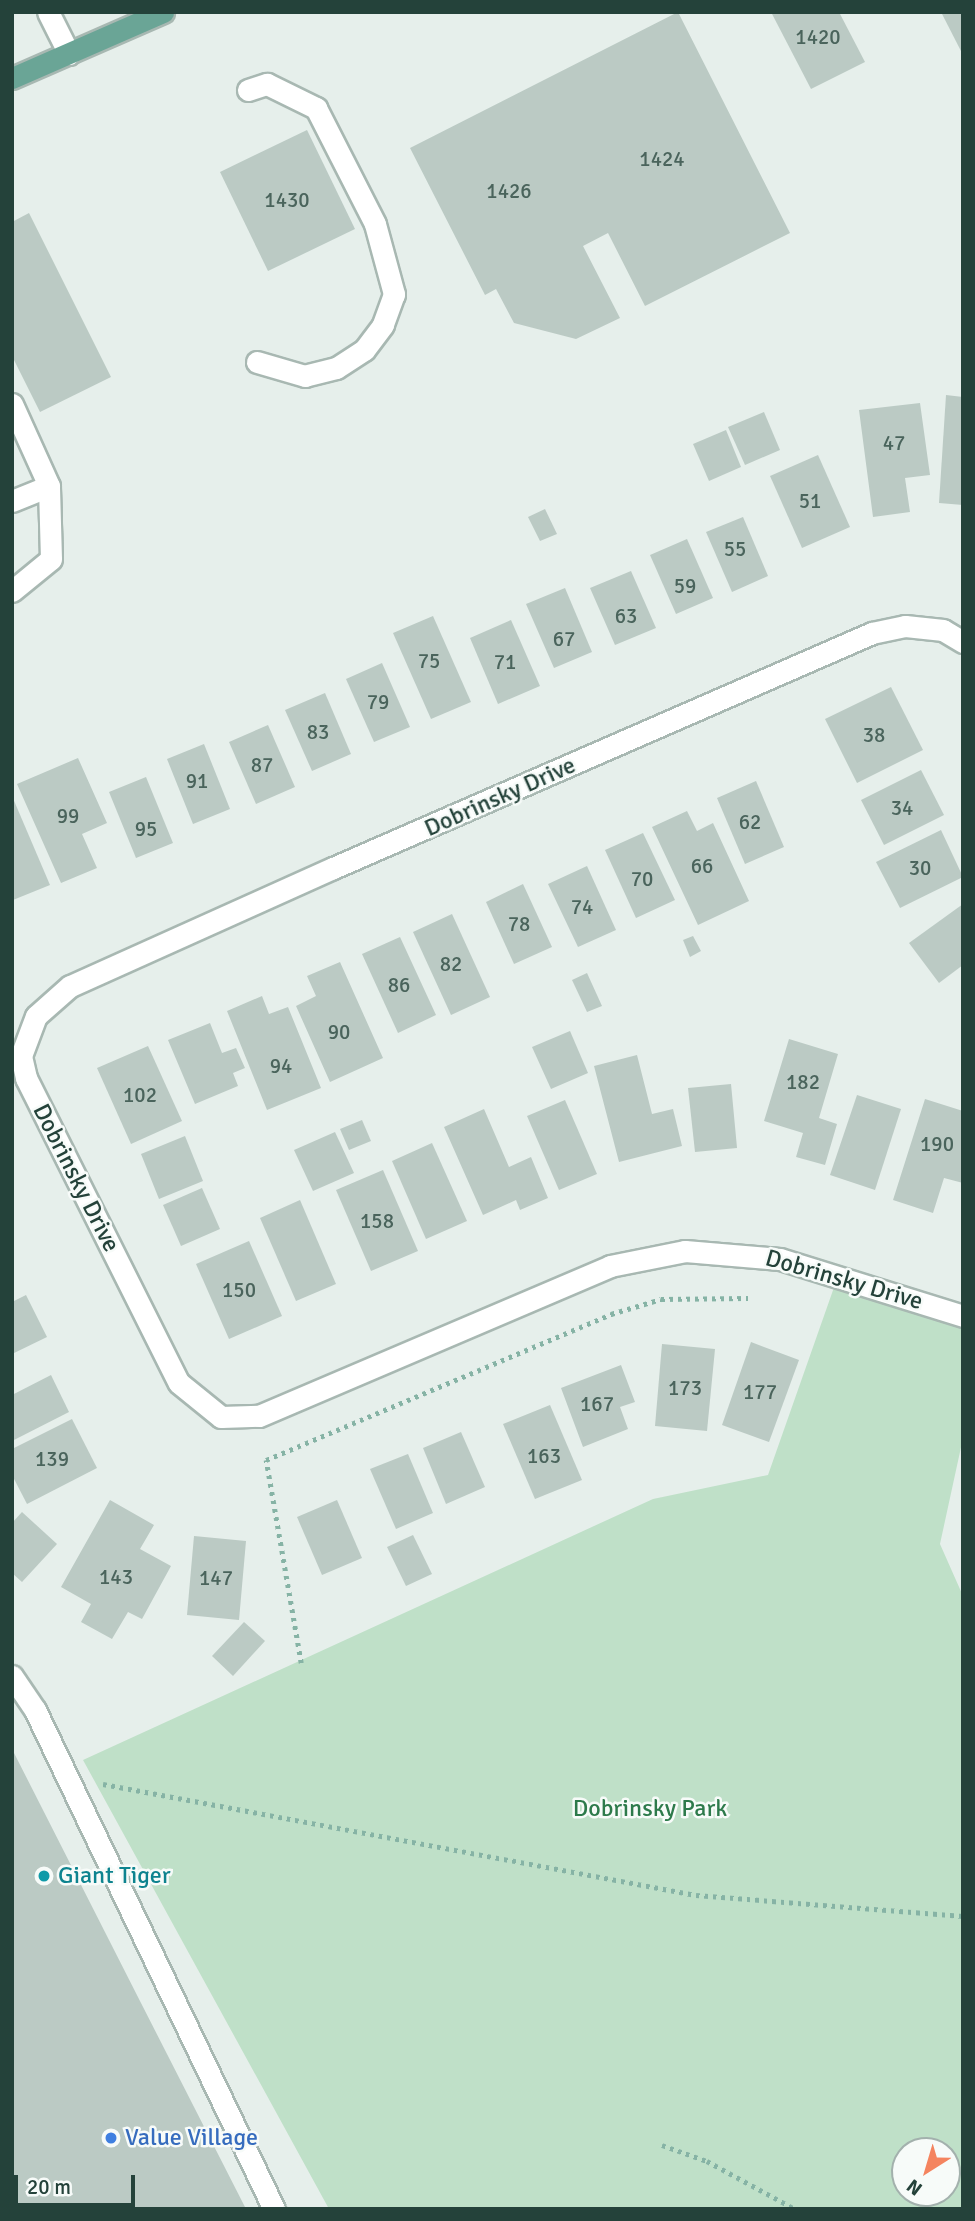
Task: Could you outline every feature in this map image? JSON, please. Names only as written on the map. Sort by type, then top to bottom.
[{"type":"main road","points":[[12,78],[163,12]]},
{"type":"street","points":[[48,12],[69,54]]},
{"type":"street","points":[[248,90],[267,84],[316,108],[375,224],[394,294],[383,324],[364,350],[336,368],[305,376],[257,362]]},
{"type":"street","points":[[12,404],[50,486],[51,559],[12,591]]},
{"type":"street","points":[[12,501],[50,486]]},
{"type":"street","name":"Dobrinsky Drive","points":[[963,642],[943,630],[905,626],[872,633],[170,940],[49,999],[21,1056],[26,1078],[179,1383],[221,1417],[259,1416],[610,1266],[685,1251],[780,1259],[963,1316]]},
{"type":"street","points":[[12,1676],[66,1777],[274,2209]]},
{"type":"path","points":[[301,1663],[266,1460],[611,1314],[661,1299],[748,1298]]},
{"type":"path","points":[[66,1777],[696,1895],[963,1916]]},
{"type":"path","points":[[662,2144],[707,2161],[795,2209]]},
{"type":"green space","name":"Dobrinsky Park","points":[[838,1276],[963,1316],[963,1438],[940,1544],[963,1596],[963,2209],[329,2209],[83,1760],[653,1499],[768,1475]]},
{"type":"building","points":[[678,12],[790,233],[645,306],[608,233],[583,246],[620,318],[576,339],[514,323],[496,289],[485,295],[410,148]]},
{"type":"building","points":[[771,12],[839,12],[865,62],[811,89]]},
{"type":"building","points":[[941,12],[963,12],[963,55]]},
{"type":"building","points":[[307,130],[355,229],[268,271],[220,172]]},
{"type":"building","points":[[29,213],[111,377],[40,412],[12,356],[12,222]]},
{"type":"building","points":[[946,395],[963,397],[963,505],[939,503]]},
{"type":"building","points":[[920,403],[930,475],[905,478],[910,512],[873,517],[859,410]]},
{"type":"building","points":[[764,412],[780,450],[745,465],[728,427]]},
{"type":"building","points":[[726,430],[741,467],[709,481],[693,444]]},
{"type":"building","points":[[818,455],[850,527],[802,548],[770,476]]},
{"type":"building","points":[[545,509],[557,534],[540,541],[528,517]]},
{"type":"building","points":[[743,517],[768,576],[732,592],[706,532]]},
{"type":"building","points":[[687,539],[713,598],[676,614],[650,555]]},
{"type":"building","points":[[631,571],[656,628],[615,645],[590,588]]},
{"type":"building","points":[[565,588],[592,652],[554,668],[526,604]]},
{"type":"building","points":[[433,616],[471,702],[431,719],[393,633]]},
{"type":"building","points":[[511,620],[540,686],[498,704],[470,638]]},
{"type":"building","points":[[382,663],[410,727],[374,742],[346,679]]},
{"type":"building","points":[[891,687],[923,750],[857,783],[825,719]]},
{"type":"building","points":[[325,693],[351,754],[312,771],[285,710]]},
{"type":"building","points":[[268,725],[295,787],[256,804],[229,742]]},
{"type":"building","points":[[204,744],[230,809],[193,824],[167,759]]},
{"type":"building","points":[[78,758],[107,823],[82,834],[97,868],[61,883],[17,784]]},
{"type":"building","points":[[921,770],[944,815],[884,845],[861,800]]},
{"type":"building","points":[[146,777],[173,843],[136,858],[109,792]]},
{"type":"building","points":[[756,781],[784,847],[745,864],[717,798]]},
{"type":"building","points":[[12,796],[50,885],[13,900],[12,897]]},
{"type":"building","points":[[687,811],[697,831],[713,823],[749,901],[698,925],[652,827]]},
{"type":"building","points":[[941,830],[963,877],[900,908],[876,862]]},
{"type":"building","points":[[643,833],[675,900],[636,918],[605,850]]},
{"type":"building","points":[[587,866],[616,930],[578,947],[548,884]]},
{"type":"building","points":[[523,884],[552,947],[514,964],[486,902]]},
{"type":"building","points":[[963,904],[963,965],[939,983],[909,943]]},
{"type":"building","points":[[452,914],[490,997],[451,1015],[413,932]]},
{"type":"building","points":[[693,936],[701,951],[690,957],[683,940]]},
{"type":"building","points":[[400,937],[436,1015],[398,1033],[362,954]]},
{"type":"building","points":[[340,962],[383,1058],[330,1082],[296,1006],[316,996],[307,976]]},
{"type":"building","points":[[587,973],[602,1006],[587,1012],[572,980]]},
{"type":"building","points":[[262,996],[269,1014],[288,1007],[321,1088],[267,1110],[227,1011]]},
{"type":"building","points":[[210,1023],[222,1053],[236,1048],[245,1068],[233,1073],[238,1086],[195,1104],[168,1040]]},
{"type":"building","points":[[570,1031],[588,1073],[551,1089],[532,1047]]},
{"type":"building","points":[[789,1039],[838,1054],[819,1118],[837,1124],[825,1165],[796,1157],[803,1133],[764,1121]]},
{"type":"building","points":[[148,1046],[182,1121],[131,1144],[97,1068]]},
{"type":"building","points":[[637,1055],[652,1114],[673,1109],[682,1146],[619,1162],[594,1066]]},
{"type":"building","points":[[731,1084],[737,1148],[695,1152],[688,1088]]},
{"type":"building","points":[[857,1095],[901,1109],[875,1190],[830,1175]]},
{"type":"building","points":[[925,1099],[963,1111],[963,1183],[944,1178],[933,1213],[893,1200]]},
{"type":"building","points":[[565,1100],[597,1174],[559,1190],[527,1116]]},
{"type":"building","points":[[484,1109],[509,1167],[531,1157],[548,1198],[520,1210],[516,1200],[483,1215],[444,1127]]},
{"type":"building","points":[[362,1120],[371,1141],[349,1150],[340,1129]]},
{"type":"building","points":[[335,1132],[354,1173],[313,1191],[294,1150]]},
{"type":"building","points":[[185,1136],[203,1181],[159,1199],[141,1154]]},
{"type":"building","points":[[432,1143],[467,1221],[426,1239],[392,1161]]},
{"type":"building","points":[[383,1170],[418,1251],[371,1271],[336,1190]]},
{"type":"building","points":[[202,1188],[220,1229],[181,1246],[163,1205]]},
{"type":"building","points":[[300,1200],[336,1284],[296,1301],[260,1218]]},
{"type":"building","points":[[249,1241],[282,1316],[229,1339],[196,1264]]},
{"type":"building","points":[[26,1295],[47,1337],[12,1354],[12,1302]]},
{"type":"building","points":[[751,1342],[799,1360],[769,1442],[722,1425]]},
{"type":"building","points":[[662,1344],[715,1349],[707,1431],[655,1426]]},
{"type":"building","points":[[621,1365],[635,1402],[620,1407],[628,1429],[583,1447],[561,1388]]},
{"type":"building","points":[[51,1375],[69,1412],[12,1441],[12,1395]]},
{"type":"building","points":[[550,1405],[582,1480],[535,1499],[503,1424]]},
{"type":"building","points":[[72,1419],[97,1468],[27,1504],[12,1475],[12,1449]]},
{"type":"building","points":[[461,1432],[485,1487],[446,1504],[423,1448]]},
{"type":"building","points":[[408,1454],[433,1513],[396,1529],[370,1469]]},
{"type":"building","points":[[110,1500],[154,1525],[140,1549],[171,1566],[142,1619],[128,1612],[112,1639],[81,1622],[91,1604],[61,1587]]},
{"type":"building","points":[[337,1500],[362,1558],[322,1575],[297,1517]]},
{"type":"building","points":[[22,1512],[57,1544],[22,1582],[12,1573],[12,1523]]},
{"type":"building","points":[[413,1535],[432,1574],[406,1586],[387,1547]]},
{"type":"building","points":[[194,1536],[246,1541],[239,1620],[187,1615]]},
{"type":"building","points":[[244,1622],[265,1641],[233,1676],[212,1656]]},
{"type":"building","name":"Value Village","points":[[12,1749],[141,2003],[246,2209],[12,2209]]},
{"type":"place","name":"Giant Tiger","points":[[44,1876]]},
{"type":"place","name":"Value Village","points":[[111,2138]]}]
